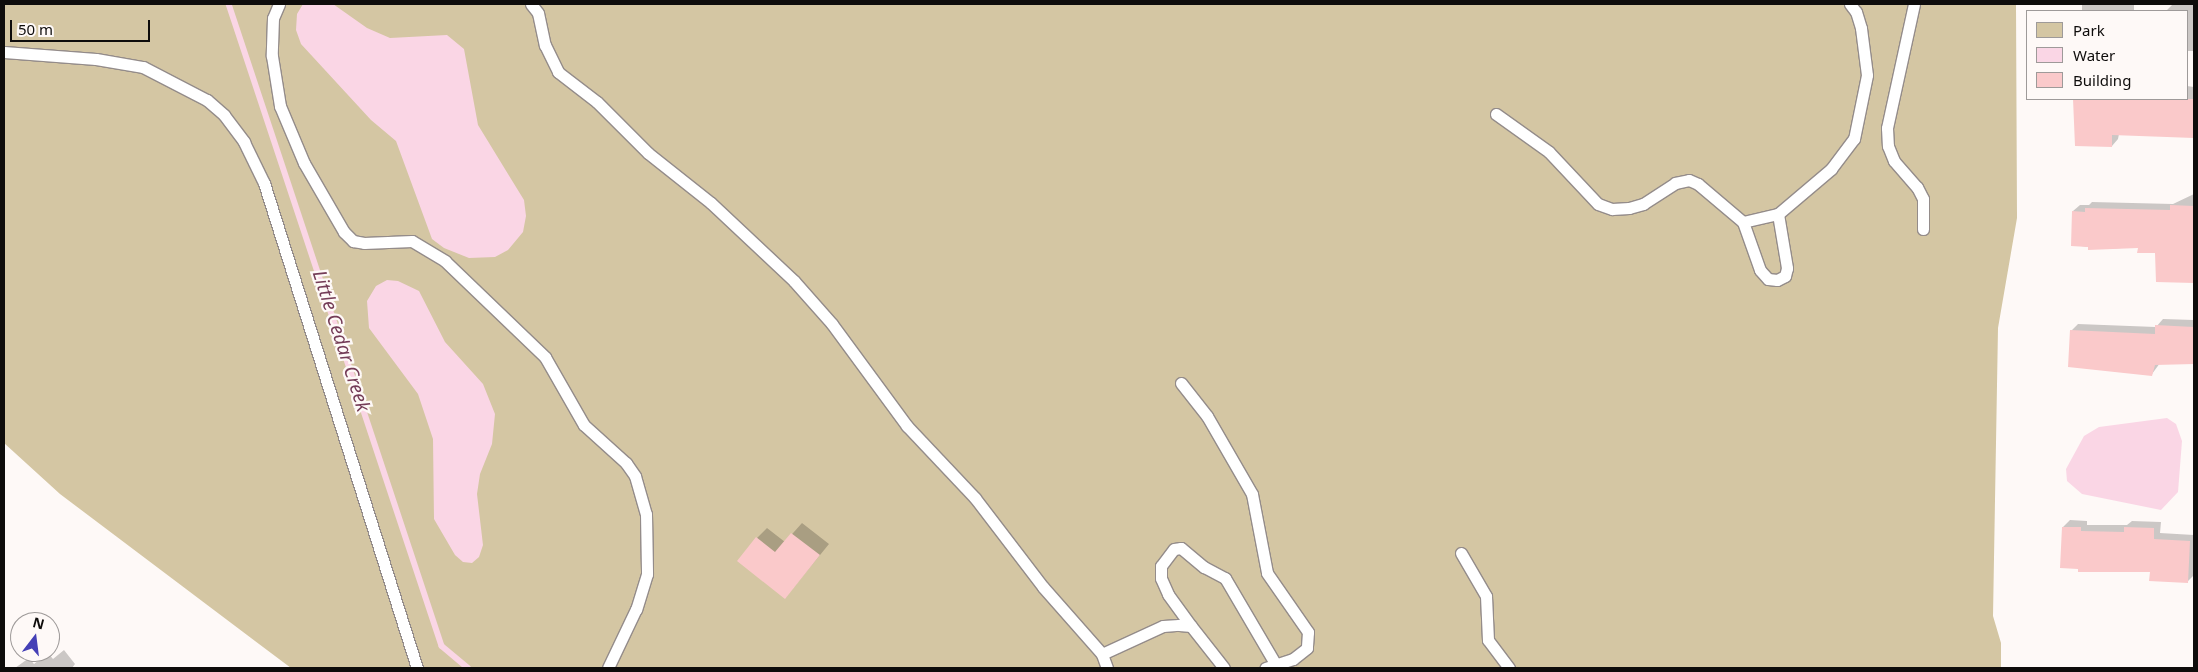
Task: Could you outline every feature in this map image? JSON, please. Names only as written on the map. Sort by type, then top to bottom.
[{"type":"lane","points":[[279,4],[274,18],[272,56],[280,106],[304,163],[344,232],[353,241],[364,243],[412,241],[445,262],[545,357],[584,425],[626,463],[635,476],[646,514],[647,574],[634,616],[608,668]]},
{"type":"lane","points":[[531,4],[538,13],[545,45],[558,72],[597,102],[648,154],[711,203],[800,288],[832,324],[907,426],[975,498],[1043,587],[1102,654],[1107,668]]},
{"type":"lane","points":[[1743,222],[1778,214],[1831,169],[1854,139],[1867,75],[1861,28],[1856,12],[1850,4]]},
{"type":"lane","points":[[1914,4],[1887,128],[1888,146],[1894,161],[1917,187],[1923,199],[1923,229]]},
{"type":"lane","points":[[4,52],[96,59],[143,67],[207,100],[224,115],[244,142],[264,183],[417,668]]},
{"type":"lane","points":[[1496,114],[1549,152],[1598,204],[1612,209],[1629,208],[1643,204],[1675,183],[1688,180],[1698,184],[1743,222],[1760,270],[1768,279],[1777,280],[1785,276],[1787,268],[1778,214]]},
{"type":"lane","points":[[1181,382],[1207,416],[1252,494],[1266,573],[1308,632],[1307,648],[1293,659],[1270,666],[1225,578],[1204,567],[1181,548],[1174,549],[1161,566],[1160,578],[1168,594],[1224,668]]},
{"type":"lane","points":[[1462,553],[1486,596],[1488,640],[1509,668]]},
{"type":"lane","points":[[1102,654],[1163,626],[1191,626]]},
{"type":"green space","points":[[4,4],[2016,4],[2017,218],[1998,328],[1993,616],[2001,643],[2001,668],[291,668],[60,494],[4,443]]},
{"type":"water","points":[[303,4],[333,4],[367,28],[390,38],[447,35],[464,49],[478,125],[524,200],[526,216],[523,232],[508,250],[495,257],[469,258],[444,248],[432,239],[396,141],[371,120],[301,44],[296,30],[297,14]]},
{"type":"water","points":[[387,280],[398,281],[419,291],[445,342],[483,384],[495,414],[492,444],[480,474],[477,494],[483,545],[479,557],[472,563],[463,562],[455,555],[434,519],[433,439],[418,394],[369,328],[367,301],[376,286]]},
{"type":"water","points":[[2167,418],[2176,424],[2182,441],[2178,492],[2161,510],[2082,494],[2067,481],[2066,469],[2084,436],[2099,427]]},
{"type":"building","points":[[2194,99],[2194,138],[2112,135],[2112,147],[2075,146],[2073,100]]},
{"type":"building","points":[[2170,205],[2194,206],[2194,283],[2156,282],[2155,253],[2137,253],[2138,248],[2088,250],[2088,247],[2071,246],[2072,211],[2085,212],[2085,208],[2170,210]]},
{"type":"building","points":[[2155,325],[2194,327],[2194,364],[2155,365],[2152,376],[2068,367],[2070,330],[2155,334]]},
{"type":"building","points":[[2062,527],[2081,527],[2081,531],[2124,532],[2124,527],[2154,528],[2154,539],[2190,541],[2188,583],[2149,581],[2150,572],[2078,572],[2078,569],[2060,568]]},
{"type":"building","points":[[791,533],[820,555],[785,599],[737,561],[756,537],[775,552]]},
{"type":"waterway","name":"Little Cedar Creek","points":[[229,4],[442,646],[468,668]]}]
